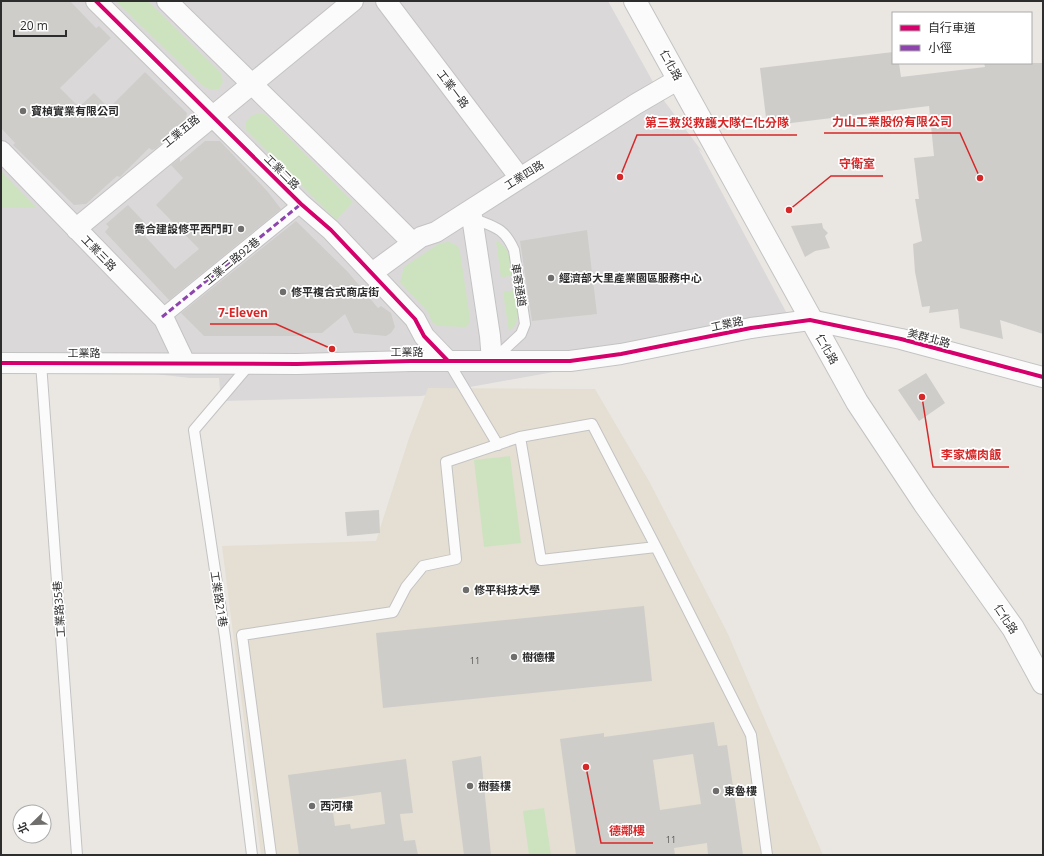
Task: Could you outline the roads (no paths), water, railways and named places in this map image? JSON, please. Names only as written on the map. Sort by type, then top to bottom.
[{"type":"main road","name":"仁化路","points":[[635,1],[810,320],[857,402],[924,503],[1013,628],[1043,683]]},
{"type":"street","name":"工業二路","points":[[96,1],[301,204],[331,230],[415,319],[424,336],[448,361]]},
{"type":"street","points":[[168,1],[413,243]]},
{"type":"street","name":"工業五路","points":[[77,230],[84,222],[353,1]]},
{"type":"street","name":"工業一路","points":[[386,1],[520,178]]},
{"type":"street","name":"工業四路","points":[[372,274],[421,237],[436,232],[472,214],[520,178],[679,79]]},
{"type":"street","name":"工業三路","points":[[1,151],[162,317],[169,326],[185,363]]},
{"type":"street","name":"工業二路92巷","points":[[162,317],[301,204]]},
{"type":"street","points":[[472,214],[490,336],[492,361]]},
{"type":"street","name":"工業路","points":[[1,363],[250,364],[570,361],[597,359],[751,328],[810,320]]},
{"type":"street","name":"美群北路","points":[[810,320],[901,339],[1043,376]]},
{"type":"lane","name":"車寄通道","points":[[472,214],[502,230],[509,239],[514,250],[525,324],[521,334],[492,361]]},
{"type":"lane","points":[[448,361],[498,445]]},
{"type":"lane","name":"工業路35巷","points":[[41,363],[77,855]]},
{"type":"lane","name":"工業路21巷","points":[[250,364],[194,430],[225,637],[252,855]]},
{"type":"lane","points":[[225,637],[393,612],[406,587],[423,566],[456,559],[446,462],[520,437],[592,424],[751,736],[767,855]]},
{"type":"lane","points":[[520,437],[541,560],[656,547]]},
{"type":"lane","points":[[242,635],[271,855]]},
{"type":"place","name":"寶楨實業有限公司","points":[[23,111]]},
{"type":"place","name":"第三救災救護大隊仁化分隊","points":[[620,177]]},
{"type":"place","name":"力山工業股份有限公司","points":[[980,178]]},
{"type":"place","name":"守衛室","points":[[789,210]]},
{"type":"place","name":"喬合建設修平西門町","points":[[241,229]]},
{"type":"place","name":"經濟部大里產業園區服務中心","points":[[551,278]]},
{"type":"place","name":"修平複合式商店街","points":[[283,292]]},
{"type":"place","name":"7-Eleven","points":[[332,349]]},
{"type":"place","name":"李家爌肉飯","points":[[922,397]]},
{"type":"place","name":"修平科技大學","points":[[466,590]]},
{"type":"place","name":"樹德樓","points":[[514,657]]},
{"type":"place","name":"德鄰樓","points":[[586,767]]},
{"type":"place","name":"樹藝樓","points":[[470,786]]},
{"type":"place","name":"東魯樓","points":[[716,791]]},
{"type":"place","name":"西河樓","points":[[312,806]]}]
